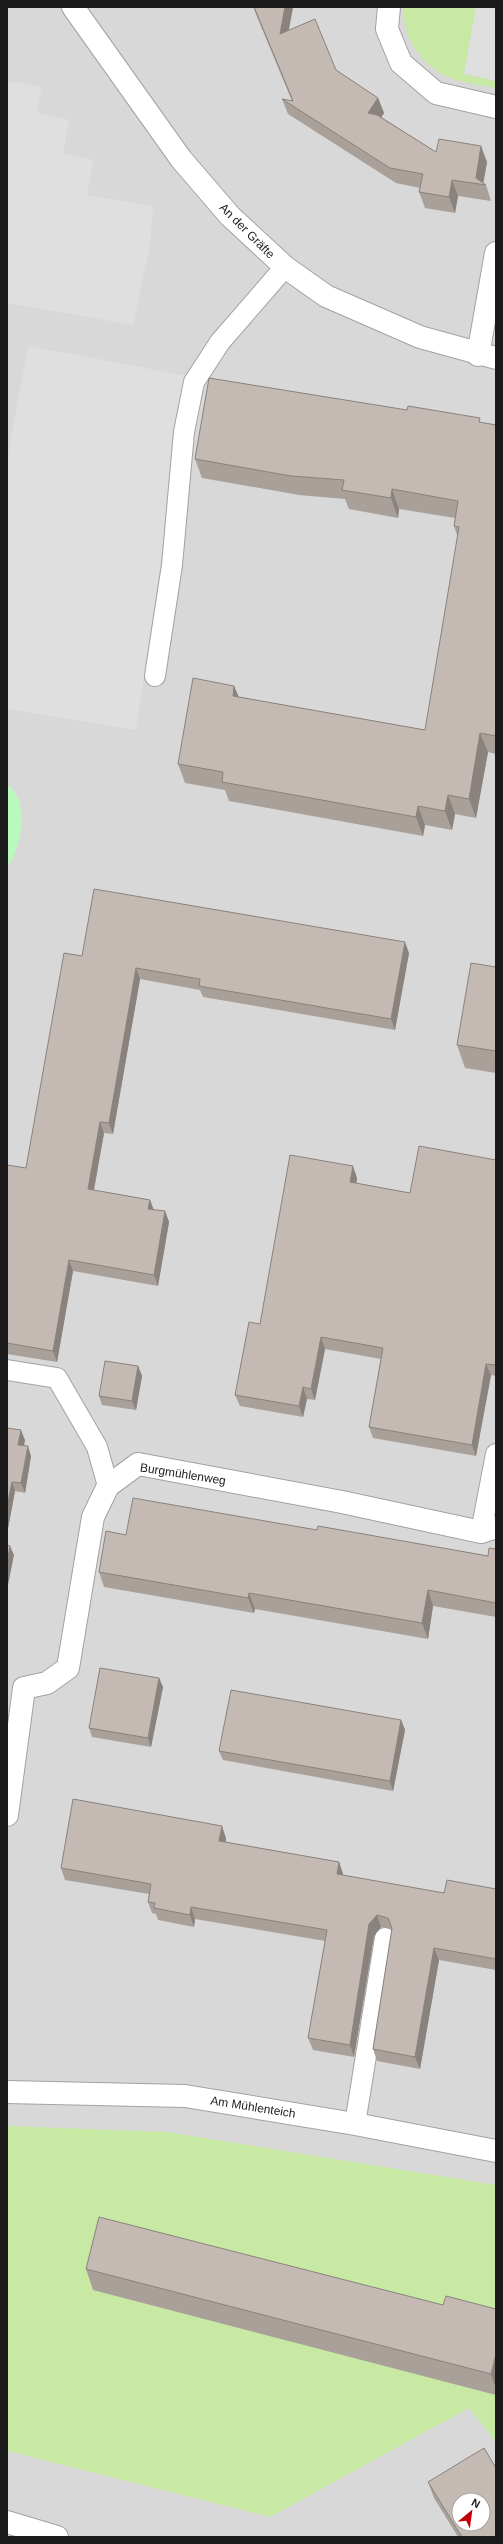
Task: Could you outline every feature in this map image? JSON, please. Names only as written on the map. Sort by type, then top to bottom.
[{"type":"street","name":"An der Gräfte","points":[[73,7],[181,159],[230,216],[284,267],[326,296],[420,337],[487,356]]},
{"type":"street","points":[[390,7],[387,30],[401,63],[436,93],[496,107]]},
{"type":"street","points":[[487,356],[496,253]]},
{"type":"street","name":"Burgmühlenweg","points":[[7,1815],[16,1686],[47,1682],[68,1668],[93,1517],[108,1486],[138,1464],[488,1530]]},
{"type":"street","name":"Am Mühlenteich","points":[[7,2092],[185,2096],[355,2124],[496,2151]]},
{"type":"street","points":[[7,2522],[57,2537]]},
{"type":"lane","points":[[155,676],[172,565],[184,432],[194,382],[220,342],[284,267]]},
{"type":"lane","points":[[7,1370],[57,1378],[97,1447],[108,1486]]},
{"type":"lane","points":[[488,1530],[496,1454]]},
{"type":"lane","points":[[355,2124],[385,1938]]},
{"type":"shaded area","points":[[7,7],[496,7],[496,2537],[7,2537]]},
{"type":"shaded area","points":[[476,7],[496,7],[496,81],[464,74]]},
{"type":"shaded area","points":[[7,81],[42,87],[37,112],[69,120],[63,154],[93,160],[87,195],[153,206],[150,246],[133,325],[7,303]]},
{"type":"shaded area","points":[[28,346],[188,376],[136,730],[7,709],[7,460]]},
{"type":"green space","points":[[404,7],[476,7],[464,74],[496,81],[496,88],[456,80],[445,76],[435,69],[418,52],[411,42],[404,19]]},
{"type":"green space","points":[[7,785],[14,792],[19,801],[21,824],[17,849],[7,867]]},
{"type":"green space","points":[[7,2126],[167,2132],[496,2185],[496,2442],[469,2408],[270,2517],[7,2451]]},
{"type":"building","points":[[254,7],[285,7],[280,34],[315,19],[336,70],[378,98],[368,113],[377,115],[436,152],[439,139],[481,146],[476,178],[486,185],[452,180],[449,197],[419,192],[423,174],[390,168],[282,99],[293,101]]},
{"type":"building","points":[[209,378],[407,410],[408,406],[480,418],[479,422],[496,425],[496,736],[480,733],[469,799],[448,795],[445,811],[418,806],[416,817],[222,782],[223,772],[178,764],[193,678],[234,686],[233,696],[425,730],[459,527],[454,526],[458,501],[392,489],[391,498],[342,490],[344,480],[291,476],[195,459]]},
{"type":"building","points":[[94,889],[405,942],[391,1019],[199,986],[200,979],[136,968],[109,1123],[100,1122],[88,1189],[150,1200],[148,1209],[165,1211],[154,1275],[69,1260],[53,1351],[7,1343],[7,1165],[26,1168],[64,953],[82,956]]},
{"type":"building","points":[[471,963],[496,967],[496,1051],[457,1045]]},
{"type":"building","points":[[419,1146],[496,1160],[496,1365],[486,1364],[472,1445],[369,1427],[383,1348],[321,1337],[311,1389],[303,1387],[299,1406],[235,1395],[249,1322],[260,1324],[290,1155],[353,1166],[350,1182],[410,1193]]},
{"type":"building","points":[[105,1361],[138,1366],[132,1401],[99,1396]]},
{"type":"building","points":[[7,1428],[21,1430],[18,1445],[28,1446],[21,1483],[12,1482],[7,1507]]},
{"type":"building","points":[[133,1498],[317,1530],[318,1526],[488,1556],[489,1548],[496,1549],[496,1603],[428,1590],[422,1623],[249,1593],[248,1598],[99,1572],[106,1531],[126,1535]]},
{"type":"building","points":[[7,1545],[10,1546],[7,1563]]},
{"type":"building","points":[[100,1668],[159,1678],[148,1738],[89,1728]]},
{"type":"building","points":[[231,1690],[401,1720],[390,1781],[219,1751]]},
{"type":"building","points":[[73,1799],[222,1826],[219,1841],[339,1862],[337,1874],[444,1893],[447,1880],[496,1889],[496,1959],[434,1948],[415,2057],[373,2049],[392,1928],[388,1918],[377,1915],[369,1924],[350,2045],[308,2038],[327,1930],[191,1907],[190,1915],[154,1908],[155,1903],[148,1902],[151,1884],[61,1868]]},
{"type":"building","points":[[99,2217],[443,2305],[446,2296],[496,2309],[496,2354],[491,2374],[86,2269]]},
{"type":"building","points":[[484,2448],[496,2468],[496,2537],[462,2537],[459,2532],[491,2532],[491,2492],[451,2492],[451,2519],[428,2482]]}]
